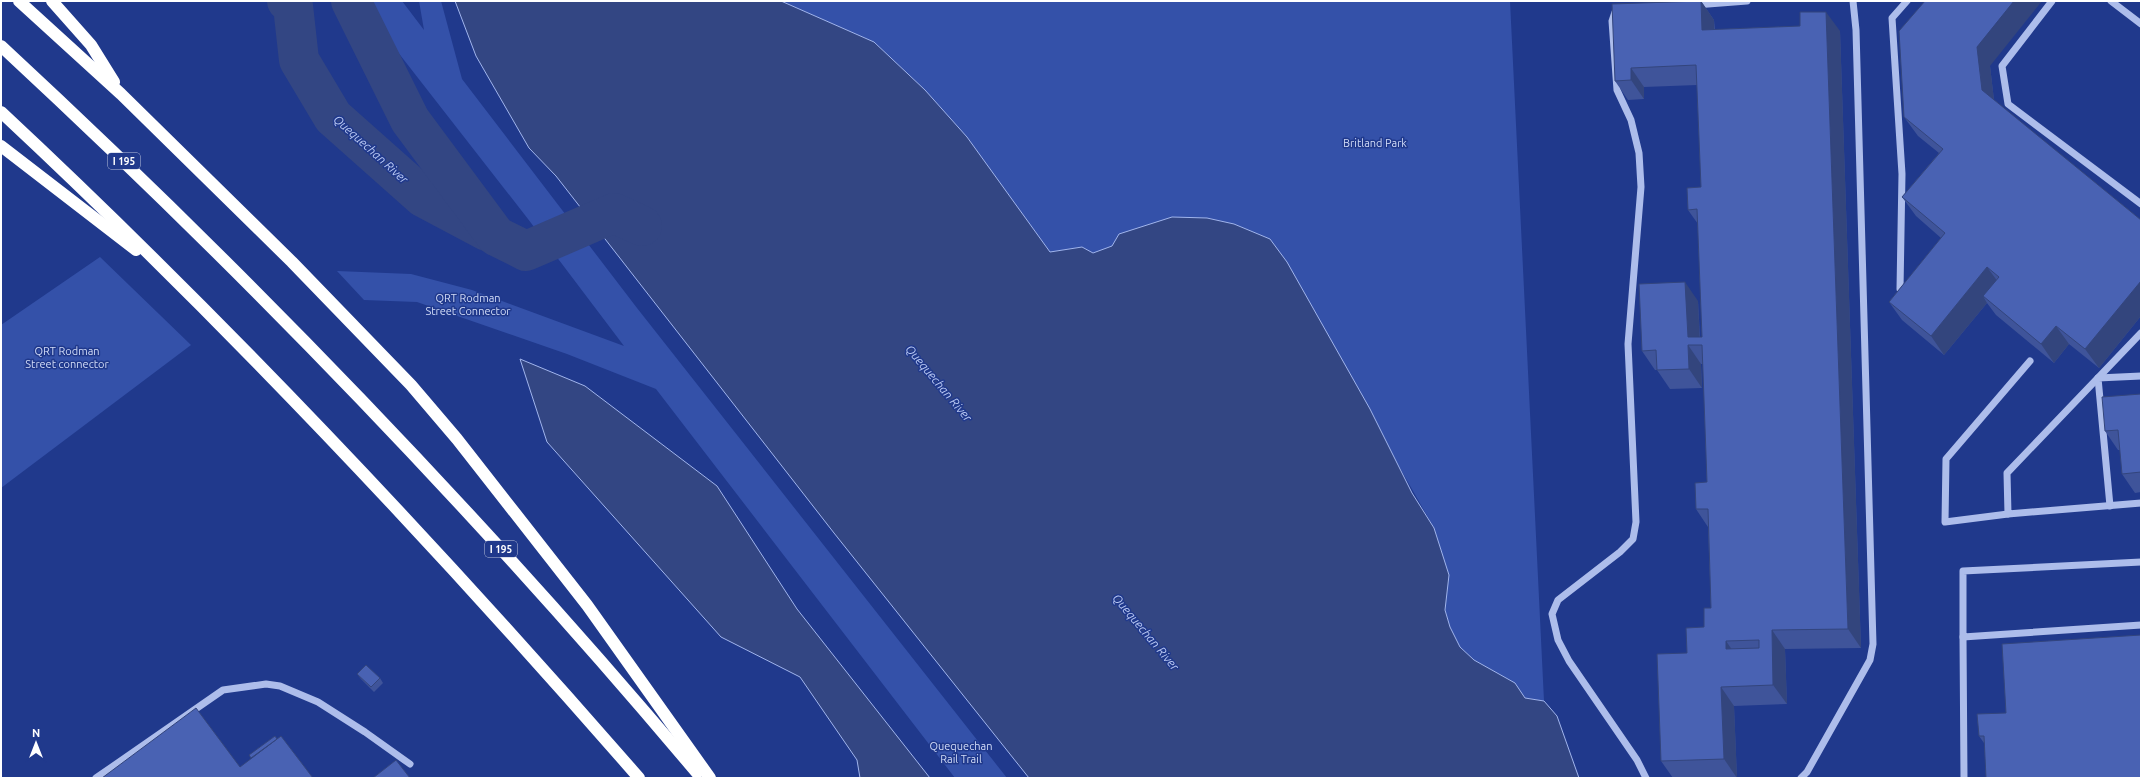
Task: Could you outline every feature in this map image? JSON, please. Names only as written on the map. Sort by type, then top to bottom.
[{"type":"highway","points":[[19,1],[121,94],[339,309],[416,391],[481,469],[597,617],[710,778]]},
{"type":"highway","points":[[52,1],[91,45],[121,94]]},
{"type":"highway","name":"I 195","points":[[1,46],[114,152],[291,327],[480,526],[702,778]]},
{"type":"highway","points":[[1,112],[181,285],[241,345],[434,548],[639,778]]},
{"type":"highway","points":[[1,146],[181,285]]},
{"type":"street","points":[[1688,5],[1747,1]]},
{"type":"street","points":[[1801,778],[1807,772],[1870,660],[1873,644],[1856,38],[1853,1]]},
{"type":"street","points":[[1900,289],[1902,174],[1892,18],[1907,1]]},
{"type":"street","points":[[2052,1],[2002,66],[2008,104],[2141,204]]},
{"type":"street","points":[[2111,1],[2141,24]]},
{"type":"street","points":[[1622,8],[1615,11],[1612,21],[1617,90],[1631,120],[1639,153],[1641,188],[1628,344],[1636,522],[1633,540],[1620,552],[1558,600],[1552,614],[1558,640],[1569,661],[1637,760],[1646,778]]},
{"type":"street","points":[[2008,514],[2007,473],[2141,333]]},
{"type":"street","points":[[2030,361],[1946,459],[1944,522],[2008,514],[2141,504]]},
{"type":"street","points":[[2098,378],[2141,376]]},
{"type":"street","points":[[2098,378],[2110,506]]},
{"type":"street","points":[[1964,778],[1963,571],[2141,562]]},
{"type":"street","points":[[1963,637],[2141,625]]},
{"type":"street","points":[[96,778],[223,690],[266,684],[280,686],[318,702],[365,732],[410,764]]},
{"type":"green space","points":[[358,1],[402,1],[424,30],[419,1],[441,1],[462,79],[637,308],[1007,778],[955,778],[656,389],[567,354],[417,302],[364,300],[337,271],[411,274],[472,290],[624,346],[528,219]]},
{"type":"green space","name":"Britland Park","points":[[781,1],[1510,1],[1544,701],[1525,698],[1515,683],[1474,660],[1460,647],[1450,627],[1445,610],[1449,575],[1434,528],[1270,239],[1234,224],[1207,218],[1093,253],[1082,247],[1050,252],[967,137],[925,90],[874,42]]},
{"type":"green space","name":"QRT Rodman Street connector","points":[[100,257],[191,345],[1,488],[1,325]]},
{"type":"water","points":[[455,1],[781,1],[874,42],[925,90],[967,137],[1050,252],[1082,247],[1093,253],[1112,246],[1119,234],[1172,217],[1207,218],[1234,224],[1270,239],[1287,262],[1370,409],[1412,493],[1434,528],[1449,575],[1445,610],[1450,627],[1460,647],[1474,660],[1515,683],[1525,698],[1544,701],[1557,716],[1579,778],[1029,778],[834,533],[556,176],[529,148],[476,56]]},
{"type":"water","points":[[520,359],[585,386],[717,486],[797,609],[930,778],[860,778],[857,760],[800,677],[721,637],[547,442]]},
{"type":"building","points":[[1701,1],[1702,30],[1800,26],[1800,12],[1826,12],[1848,629],[1772,630],[1773,685],[1721,687],[1724,759],[1661,761],[1657,654],[1687,653],[1686,628],[1704,627],[1704,608],[1711,608],[1708,509],[1696,509],[1695,483],[1707,482],[1702,345],[1688,345],[1689,369],[1657,370],[1656,350],[1642,351],[1639,284],[1685,282],[1688,337],[1702,337],[1697,209],[1688,210],[1687,188],[1701,187],[1696,65],[1631,68],[1631,80],[1615,81],[1612,4]],"holes":[[[1759,640],[1759,648],[1726,649],[1726,641]]]},
{"type":"building","points":[[1925,1],[2014,1],[1977,47],[1982,90],[2141,220],[2141,281],[2085,349],[2056,326],[2041,344],[1983,296],[1999,277],[1987,267],[1931,336],[1889,302],[1945,233],[1902,197],[1943,149],[1904,117],[1899,31]]},
{"type":"building","points":[[2141,394],[2141,472],[2122,474],[2118,430],[2105,431],[2102,397]]},
{"type":"building","points":[[2141,635],[2141,778],[1986,778],[1984,736],[1979,736],[1977,714],[2006,713],[2002,644]]},
{"type":"building","points":[[366,665],[380,678],[371,687],[357,674]]},
{"type":"building","points":[[196,708],[240,767],[281,736],[313,778],[102,778]]},
{"type":"building","points":[[275,736],[277,739],[251,758],[249,755]]},
{"type":"building","points":[[396,760],[410,778],[373,778]]},
{"type":"waterway","name":"Quequechan River","points":[[287,1],[293,6],[299,60],[333,117],[423,197],[487,231]]},
{"type":"waterway","name":"Quequechan River","points":[[351,1],[410,120],[496,236],[526,251],[614,213],[642,226]]},
{"type":"park label","name":"QRT Rodman Street Connector","points":[[468,304]]},
{"type":"park label","name":"Quequechan Rail Trail","points":[[961,752]]}]
